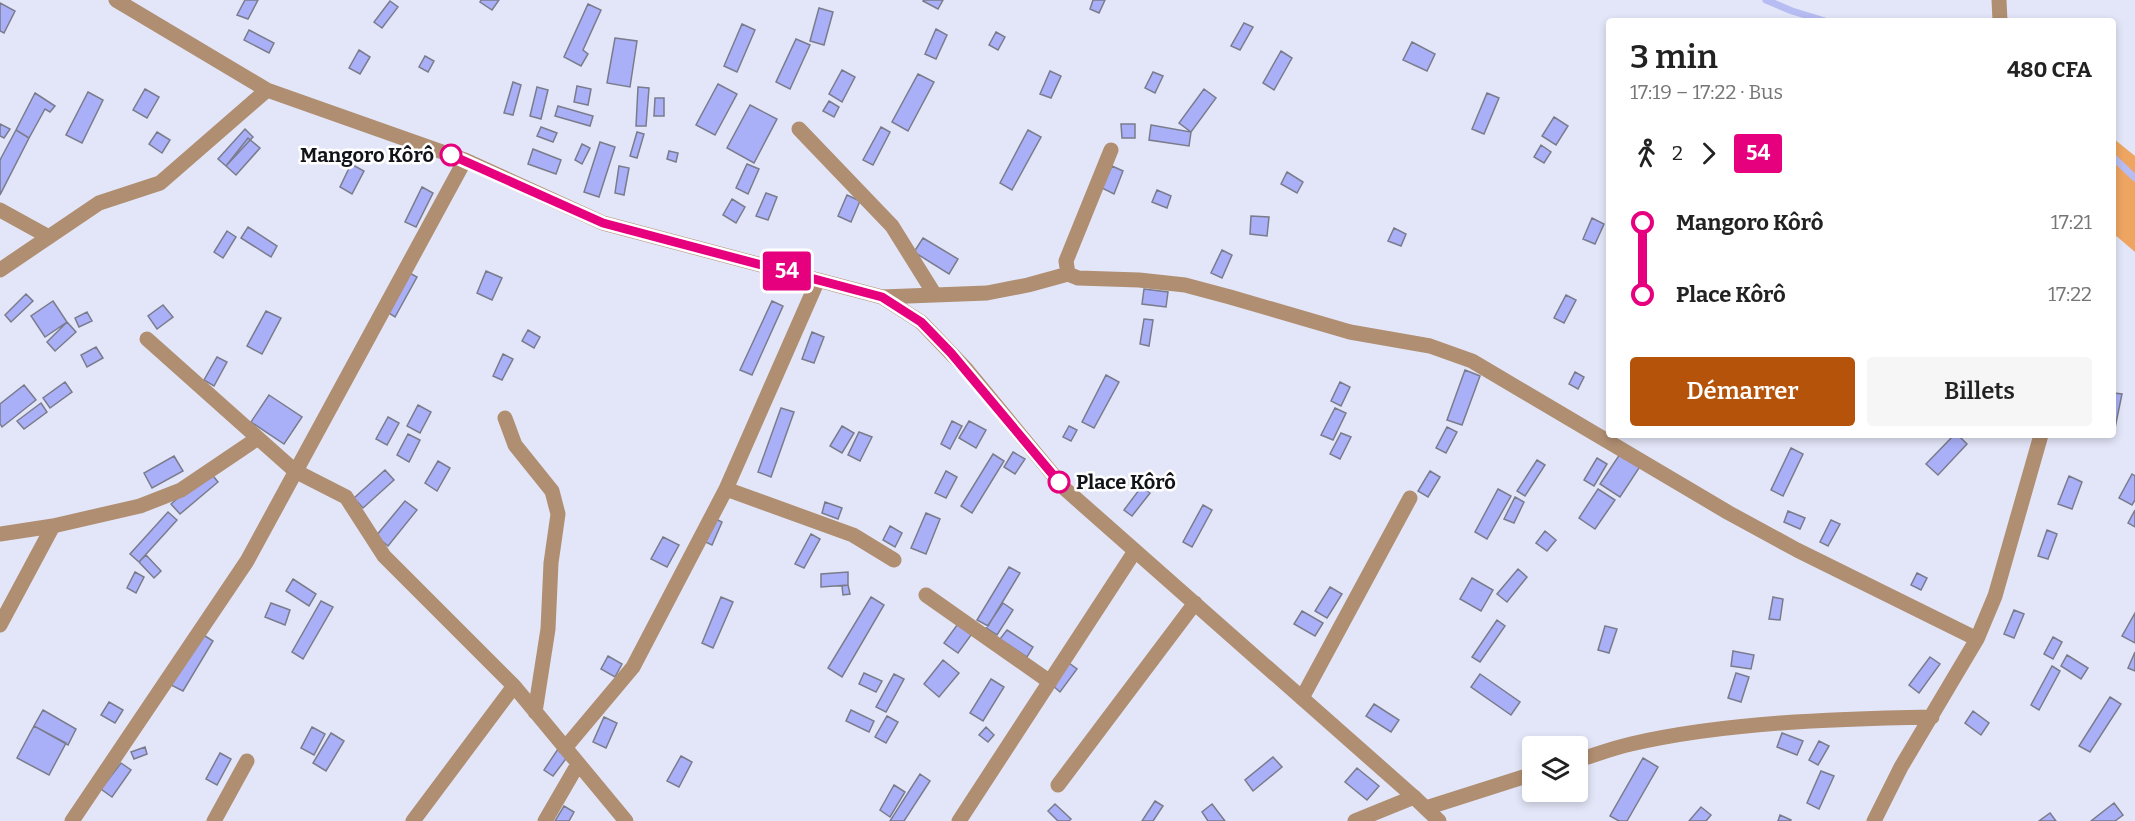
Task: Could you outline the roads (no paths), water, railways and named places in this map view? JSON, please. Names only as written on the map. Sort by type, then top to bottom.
[{"type":"street","points":[[116,0],[267,90],[465,160],[603,223],[882,297],[1007,290],[1068,274],[1078,278],[1139,280],[1185,285],[1350,332],[1430,346],[1472,361],[1729,513],[1797,550],[1977,639]]},
{"type":"street","points":[[1999,0],[2000,18]]},
{"type":"street","points":[[0,270],[99,203],[160,183],[267,90]]},
{"type":"street","points":[[799,129],[892,226],[935,295]]},
{"type":"street","points":[[1068,274],[1066,261],[1111,150]]},
{"type":"street","points":[[72,821],[247,561],[465,160]]},
{"type":"street","points":[[0,210],[49,237]]},
{"type":"street","points":[[565,748],[633,667],[726,489],[818,280]]},
{"type":"street","points":[[882,297],[921,322],[966,369],[1064,488],[1439,821]]},
{"type":"street","points":[[147,339],[295,471],[346,496],[384,556],[514,686],[626,821]]},
{"type":"street","points":[[505,418],[515,446],[552,491],[558,514],[551,563],[548,629],[535,712]]},
{"type":"street","points":[[0,534],[53,526],[140,506],[181,490],[258,438]]},
{"type":"street","points":[[1874,821],[1901,767],[1977,639],[1995,596],[2040,438]]},
{"type":"street","points":[[726,489],[853,535],[894,560]]},
{"type":"street","points":[[1302,698],[1410,498]]},
{"type":"street","points":[[0,625],[53,526]]},
{"type":"street","points":[[959,821],[1135,552]]},
{"type":"street","points":[[926,595],[1050,682]]},
{"type":"street","points":[[1059,785],[1195,603]]},
{"type":"street","points":[[413,821],[514,686]]},
{"type":"street","points":[[1588,757],[1630,744],[1701,732],[1827,720],[1932,717]]},
{"type":"street","points":[[214,821],[247,761]]},
{"type":"street","points":[[545,821],[578,764]]},
{"type":"street","points":[[1426,808],[1522,777]]},
{"type":"street","points":[[1355,821],[1414,797]]},
{"type":"waterway","points":[[1766,0],[1815,18]]},
{"type":"waterway","points":[[2116,160],[2135,178]]},
{"type":"place","name":"Mangoro Kôrô","points":[[451,155]]},
{"type":"place","name":"Place Kôrô","points":[[1059,482]]}]
